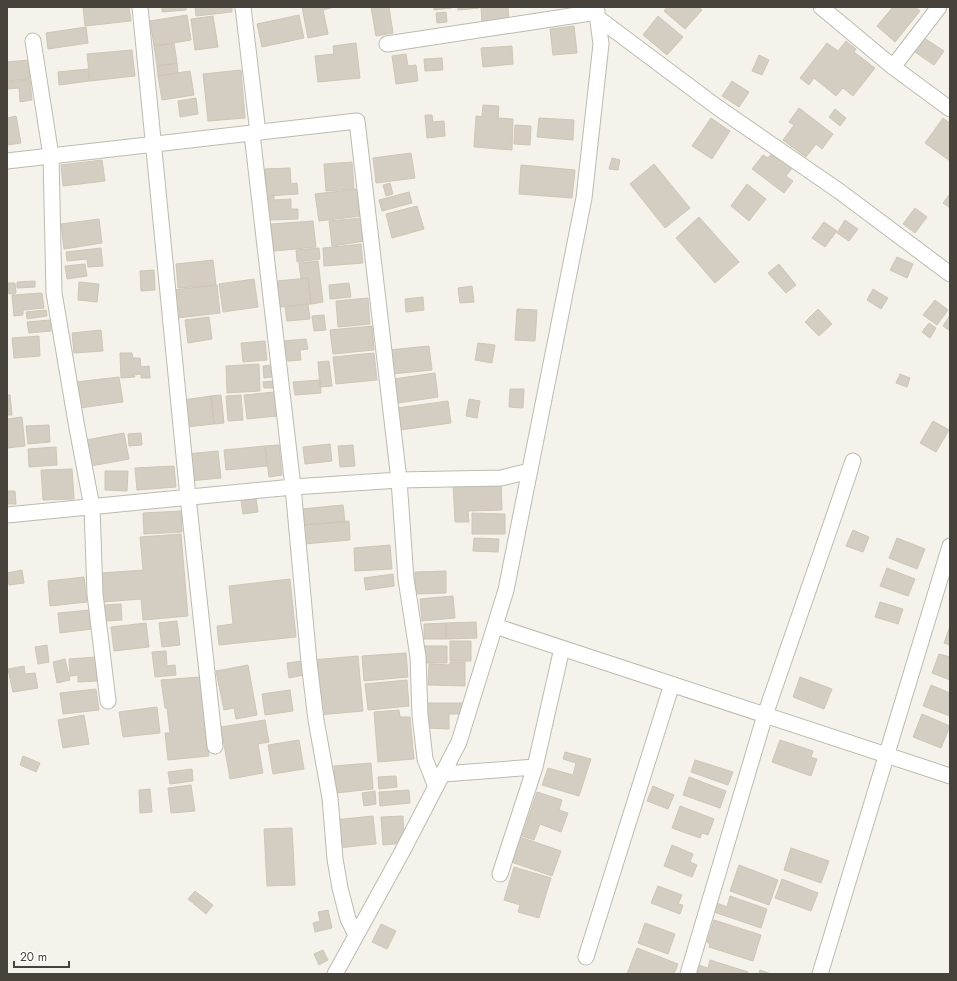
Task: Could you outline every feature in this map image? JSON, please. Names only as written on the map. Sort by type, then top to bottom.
[{"type":"street","points":[[140,7],[188,497],[215,746]]},
{"type":"street","points":[[243,7],[316,720],[330,798],[335,859],[340,888],[348,919],[356,935]]},
{"type":"street","points":[[821,7],[893,67],[950,109]]},
{"type":"street","points":[[893,67],[939,7]]},
{"type":"street","points":[[335,974],[460,742],[506,590],[584,198],[600,44],[597,12]]},
{"type":"street","points":[[387,44],[597,12],[717,107],[839,191],[950,274]]},
{"type":"street","points":[[33,41],[51,156],[54,293],[92,507],[96,594],[108,701]]},
{"type":"street","points":[[7,161],[255,134],[357,121],[399,480],[406,579],[418,657],[420,714],[425,759],[439,781]]},
{"type":"street","points":[[688,974],[765,715],[853,461]]},
{"type":"street","points":[[7,515],[293,487],[399,480],[501,478],[530,471]]},
{"type":"street","points":[[820,974],[950,546]]},
{"type":"street","points":[[495,626],[950,776]]},
{"type":"street","points":[[500,874],[535,767],[562,648]]},
{"type":"street","points":[[586,958],[672,684]]},
{"type":"street","points":[[439,781],[535,767]]},
{"type":"building","points":[[83,7],[129,7],[131,21],[85,26]]},
{"type":"building","points":[[162,7],[186,7],[186,10],[162,12]]},
{"type":"building","points":[[195,7],[232,7],[232,12],[196,16]]},
{"type":"building","points":[[302,7],[334,7],[323,10],[328,34],[308,38]]},
{"type":"building","points":[[371,7],[389,7],[393,33],[376,36]]},
{"type":"building","points":[[434,7],[452,7],[452,8],[434,10]]},
{"type":"building","points":[[458,7],[479,7],[479,8],[458,10]]},
{"type":"building","points":[[481,7],[508,7],[509,21],[482,23]]},
{"type":"building","points":[[667,7],[698,7],[702,10],[685,29],[664,11]]},
{"type":"building","points":[[893,7],[915,7],[920,11],[895,42],[877,26]]},
{"type":"building","points":[[446,12],[447,22],[437,23],[436,13]]},
{"type":"building","points":[[187,15],[191,40],[154,46],[150,21]]},
{"type":"building","points":[[299,15],[304,38],[262,47],[257,24]]},
{"type":"building","points":[[213,16],[218,47],[195,50],[191,19]]},
{"type":"building","points":[[658,16],[683,37],[667,55],[643,35]]},
{"type":"building","points":[[574,26],[577,53],[553,55],[550,29]]},
{"type":"building","points":[[86,27],[88,43],[48,49],[46,33]]},
{"type":"building","points":[[921,36],[944,51],[934,65],[912,50]]},
{"type":"building","points":[[846,41],[856,49],[854,52],[875,68],[853,96],[843,88],[836,96],[814,78],[809,85],[800,78],[827,43],[838,51]]},
{"type":"building","points":[[174,43],[177,63],[157,66],[154,46]]},
{"type":"building","points":[[356,43],[360,78],[318,82],[315,56],[334,54],[333,46]]},
{"type":"building","points":[[512,46],[513,64],[483,67],[481,48]]},
{"type":"building","points":[[132,50],[135,76],[90,81],[87,54]]},
{"type":"building","points":[[406,54],[408,66],[416,65],[418,81],[396,84],[392,56]]},
{"type":"building","points":[[759,55],[769,60],[762,75],[752,71]]},
{"type":"building","points":[[442,58],[443,70],[425,71],[424,59]]},
{"type":"building","points":[[29,60],[30,79],[7,81],[7,62]]},
{"type":"building","points":[[177,63],[178,73],[158,76],[157,66]]},
{"type":"building","points":[[88,69],[89,81],[59,85],[58,72]]},
{"type":"building","points":[[241,70],[245,118],[208,121],[203,74]]},
{"type":"building","points":[[190,71],[194,95],[162,100],[158,76]]},
{"type":"building","points":[[30,80],[32,100],[20,102],[19,88],[7,89],[7,82]]},
{"type":"building","points":[[732,81],[749,92],[739,107],[722,96]]},
{"type":"building","points":[[196,98],[198,114],[180,117],[178,101]]},
{"type":"building","points":[[483,105],[499,106],[498,118],[513,119],[512,150],[474,147],[476,116],[482,117]]},
{"type":"building","points":[[799,108],[833,134],[822,149],[816,144],[806,157],[783,140],[794,125],[789,122]]},
{"type":"building","points":[[835,109],[846,118],[840,126],[829,117]]},
{"type":"building","points":[[425,115],[432,115],[433,122],[444,121],[445,136],[427,138]]},
{"type":"building","points":[[16,116],[21,143],[7,145],[7,118]]},
{"type":"building","points":[[539,118],[574,120],[573,140],[537,137]]},
{"type":"building","points":[[711,118],[730,131],[712,159],[692,146]]},
{"type":"building","points":[[943,118],[950,123],[950,161],[925,143]]},
{"type":"building","points":[[515,125],[531,126],[530,145],[514,144]]},
{"type":"building","points":[[773,152],[793,167],[786,176],[793,181],[784,193],[752,169],[763,155],[768,158]]},
{"type":"building","points":[[411,153],[415,178],[376,183],[373,158]]},
{"type":"building","points":[[612,158],[620,160],[618,170],[609,169]]},
{"type":"building","points":[[102,160],[105,181],[63,186],[61,165]]},
{"type":"building","points":[[352,162],[354,189],[326,191],[324,164]]},
{"type":"building","points":[[654,164],[690,208],[665,228],[630,184]]},
{"type":"building","points":[[521,165],[575,170],[572,198],[519,194]]},
{"type":"building","points":[[290,168],[291,184],[297,183],[298,194],[267,196],[265,169]]},
{"type":"building","points":[[390,183],[393,194],[386,196],[383,185]]},
{"type":"building","points":[[747,184],[766,199],[749,221],[731,206]]},
{"type":"building","points":[[358,189],[361,216],[319,221],[315,194]]},
{"type":"building","points":[[409,192],[412,203],[382,211],[379,200]]},
{"type":"building","points":[[950,194],[950,208],[943,203]]},
{"type":"building","points":[[274,196],[274,200],[291,199],[291,209],[298,209],[298,219],[269,220],[268,197]]},
{"type":"building","points":[[417,206],[424,229],[392,238],[386,214]]},
{"type":"building","points":[[915,208],[927,217],[915,233],[903,224]]},
{"type":"building","points":[[699,217],[739,262],[715,283],[676,238]]},
{"type":"building","points":[[362,218],[365,241],[332,246],[329,221]]},
{"type":"building","points":[[99,219],[102,243],[64,249],[61,224]]},
{"type":"building","points":[[845,220],[858,229],[849,241],[837,233]]},
{"type":"building","points":[[313,221],[316,247],[274,251],[271,224]]},
{"type":"building","points":[[824,222],[837,231],[825,247],[812,238]]},
{"type":"building","points":[[361,244],[363,263],[324,266],[323,248]]},
{"type":"building","points":[[101,248],[103,266],[88,267],[87,259],[67,261],[66,252]]},
{"type":"building","points":[[319,248],[320,259],[297,262],[296,250]]},
{"type":"building","points":[[897,257],[913,264],[907,278],[890,270]]},
{"type":"building","points":[[213,260],[216,285],[178,288],[176,264]]},
{"type":"building","points":[[318,261],[323,302],[311,304],[308,278],[301,279],[299,263]]},
{"type":"building","points":[[85,264],[87,276],[67,279],[65,266]]},
{"type":"building","points":[[779,264],[796,285],[786,293],[768,273]]},
{"type":"building","points":[[154,270],[155,290],[141,291],[140,271]]},
{"type":"building","points":[[308,278],[311,304],[280,307],[277,281]]},
{"type":"building","points":[[254,279],[258,307],[223,312],[219,284]]},
{"type":"building","points":[[35,281],[35,287],[17,288],[17,282]]},
{"type":"building","points":[[79,282],[99,284],[97,302],[78,300]]},
{"type":"building","points":[[7,283],[15,283],[16,293],[9,294]]},
{"type":"building","points":[[349,283],[351,297],[330,299],[329,285]]},
{"type":"building","points":[[217,285],[220,313],[177,318],[173,290]]},
{"type":"building","points":[[472,286],[474,302],[460,303],[458,288]]},
{"type":"building","points":[[873,289],[888,298],[881,309],[867,300]]},
{"type":"building","points":[[42,293],[44,308],[23,310],[23,315],[14,316],[12,295]]},
{"type":"building","points":[[423,297],[424,310],[406,312],[405,299]]},
{"type":"building","points":[[368,298],[370,324],[338,327],[336,301]]},
{"type":"building","points":[[935,300],[948,310],[937,325],[923,315]]},
{"type":"building","points":[[308,304],[310,319],[287,321],[285,307]]},
{"type":"building","points":[[517,309],[537,310],[535,341],[515,340]]},
{"type":"building","points":[[818,309],[832,324],[819,336],[805,322]]},
{"type":"building","points":[[46,310],[47,316],[27,319],[26,312]]},
{"type":"building","points":[[324,315],[326,330],[314,331],[312,316]]},
{"type":"building","points":[[950,315],[950,331],[943,326]]},
{"type":"building","points":[[209,317],[212,339],[188,343],[185,320]]},
{"type":"building","points":[[50,320],[51,331],[29,333],[27,322]]},
{"type":"building","points":[[929,323],[936,328],[930,338],[922,332]]},
{"type":"building","points":[[372,326],[374,350],[333,354],[330,330]]},
{"type":"building","points":[[101,330],[103,351],[74,353],[72,333]]},
{"type":"building","points":[[39,336],[40,356],[14,358],[12,338]]},
{"type":"building","points":[[306,339],[308,349],[300,350],[301,360],[288,361],[283,341]]},
{"type":"building","points":[[265,341],[267,360],[243,362],[241,343]]},
{"type":"building","points":[[478,343],[495,345],[492,363],[475,360]]},
{"type":"building","points":[[429,346],[432,370],[392,374],[389,350]]},
{"type":"building","points":[[120,353],[132,353],[133,358],[140,358],[141,367],[149,366],[150,378],[141,378],[141,374],[134,375],[135,377],[121,378]]},
{"type":"building","points":[[374,353],[377,380],[336,384],[333,357]]},
{"type":"building","points":[[329,361],[332,386],[320,387],[318,362]]},
{"type":"building","points":[[259,364],[260,391],[227,393],[226,366]]},
{"type":"building","points":[[271,365],[272,377],[264,378],[263,366]]},
{"type":"building","points":[[435,373],[438,397],[398,403],[394,379]]},
{"type":"building","points":[[900,374],[910,378],[907,387],[896,383]]},
{"type":"building","points":[[119,377],[123,402],[80,408],[76,382]]},
{"type":"building","points":[[320,380],[321,393],[295,395],[293,382]]},
{"type":"building","points":[[274,381],[275,388],[264,388],[263,382]]},
{"type":"building","points":[[510,389],[524,389],[523,408],[509,407]]},
{"type":"building","points":[[274,392],[277,416],[247,419],[244,395]]},
{"type":"building","points":[[7,395],[10,395],[12,415],[7,415]]},
{"type":"building","points":[[221,395],[224,423],[214,424],[211,396]]},
{"type":"building","points":[[241,395],[243,420],[228,421],[226,396]]},
{"type":"building","points":[[211,396],[214,424],[186,427],[183,400]]},
{"type":"building","points":[[469,399],[480,401],[477,418],[466,416]]},
{"type":"building","points":[[448,401],[451,423],[400,430],[397,408]]},
{"type":"building","points":[[22,417],[25,446],[7,448],[7,419]]},
{"type":"building","points":[[933,421],[949,430],[936,452],[920,443]]},
{"type":"building","points":[[49,425],[50,442],[28,444],[26,426]]},
{"type":"building","points":[[124,433],[129,459],[91,466],[86,440]]},
{"type":"building","points":[[141,433],[142,445],[129,446],[128,434]]},
{"type":"building","points":[[330,444],[332,461],[305,464],[303,447]]},
{"type":"building","points":[[279,445],[282,475],[269,477],[265,446]]},
{"type":"building","points":[[353,445],[355,466],[340,467],[338,446]]},
{"type":"building","points":[[265,446],[267,466],[226,470],[224,450]]},
{"type":"building","points":[[56,447],[57,465],[29,467],[28,449]]},
{"type":"building","points":[[218,451],[221,478],[189,481],[186,454]]},
{"type":"building","points":[[174,466],[176,487],[137,490],[135,468]]},
{"type":"building","points":[[72,469],[74,499],[43,500],[41,470]]},
{"type":"building","points":[[105,471],[128,471],[127,491],[105,490]]},
{"type":"building","points":[[501,481],[502,510],[468,511],[469,522],[455,522],[453,483]]},
{"type":"building","points":[[7,491],[15,491],[16,504],[7,504]]},
{"type":"building","points":[[256,499],[258,512],[243,514],[241,501]]},
{"type":"building","points":[[343,505],[345,522],[302,525],[301,509]]},
{"type":"building","points":[[181,511],[182,532],[144,534],[143,513]]},
{"type":"building","points":[[472,513],[505,514],[505,534],[472,534]]},
{"type":"building","points":[[349,521],[350,540],[304,544],[302,525]]},
{"type":"building","points":[[853,530],[869,537],[863,552],[846,546]]},
{"type":"building","points":[[181,534],[188,616],[143,620],[141,599],[103,602],[101,573],[143,570],[140,537]]},
{"type":"building","points":[[474,538],[499,539],[498,552],[473,551]]},
{"type":"building","points":[[897,538],[925,549],[917,569],[889,558]]},
{"type":"building","points":[[390,545],[392,569],[355,571],[354,548]]},
{"type":"building","points":[[887,568],[915,579],[908,596],[880,586]]},
{"type":"building","points":[[22,570],[24,583],[9,585],[7,573]]},
{"type":"building","points":[[446,571],[446,593],[415,594],[415,572]]},
{"type":"building","points":[[393,574],[394,586],[366,590],[364,578]]},
{"type":"building","points":[[84,577],[87,602],[50,606],[48,581]]},
{"type":"building","points":[[290,579],[296,637],[219,645],[217,626],[233,624],[229,586]]},
{"type":"building","points":[[453,596],[455,618],[422,621],[420,599]]},
{"type":"building","points":[[880,602],[903,609],[898,624],[875,617]]},
{"type":"building","points":[[121,604],[122,620],[105,621],[104,605]]},
{"type":"building","points":[[90,610],[92,629],[60,633],[58,613]]},
{"type":"building","points":[[177,621],[180,645],[162,647],[159,623]]},
{"type":"building","points":[[476,622],[477,638],[446,639],[446,623]]},
{"type":"building","points":[[146,623],[149,647],[114,651],[111,627]]},
{"type":"building","points":[[446,623],[446,639],[424,639],[424,624]]},
{"type":"building","points":[[950,626],[950,645],[944,643]]},
{"type":"building","points":[[450,641],[471,641],[471,661],[450,661]]},
{"type":"building","points":[[47,645],[49,662],[38,664],[35,647]]},
{"type":"building","points":[[423,646],[447,646],[447,663],[423,663]]},
{"type":"building","points":[[166,651],[167,666],[175,665],[176,675],[155,677],[152,652]]},
{"type":"building","points":[[406,653],[408,677],[364,681],[362,656]]},
{"type":"building","points":[[939,654],[950,657],[950,680],[932,673]]},
{"type":"building","points":[[358,656],[363,711],[318,715],[312,660]]},
{"type":"building","points":[[96,657],[97,681],[78,682],[78,675],[70,676],[69,659]]},
{"type":"building","points":[[65,659],[70,680],[57,683],[53,662]]},
{"type":"building","points":[[302,661],[304,675],[289,678],[287,663]]},
{"type":"building","points":[[450,662],[465,662],[465,686],[428,685],[429,664],[450,665]]},
{"type":"building","points":[[248,665],[257,715],[236,719],[234,708],[224,710],[216,671]]},
{"type":"building","points":[[24,666],[25,674],[35,673],[38,688],[13,692],[8,669]]},
{"type":"building","points":[[200,677],[209,756],[168,760],[165,733],[170,733],[167,708],[165,708],[161,680]]},
{"type":"building","points":[[800,677],[832,689],[824,709],[793,697]]},
{"type":"building","points":[[407,680],[409,706],[368,710],[365,684]]},
{"type":"building","points":[[931,685],[950,693],[950,716],[923,706]]},
{"type":"building","points":[[96,689],[99,710],[63,714],[60,693]]},
{"type":"building","points":[[290,690],[293,711],[265,715],[262,694]]},
{"type":"building","points":[[427,703],[465,703],[465,714],[449,714],[449,729],[427,728]]},
{"type":"building","points":[[157,707],[160,733],[123,737],[119,712]]},
{"type":"building","points":[[399,710],[400,717],[410,717],[414,759],[378,762],[374,712]]},
{"type":"building","points":[[922,714],[950,726],[941,748],[913,737]]},
{"type":"building","points":[[84,715],[89,744],[63,748],[58,720]]},
{"type":"building","points":[[265,720],[269,742],[258,744],[263,773],[230,779],[221,727]]},
{"type":"building","points":[[299,740],[304,769],[273,774],[268,745]]},
{"type":"building","points":[[780,740],[813,751],[811,757],[817,759],[811,776],[772,762]]},
{"type":"building","points":[[565,752],[591,759],[579,796],[542,785],[548,768],[573,775],[576,763],[563,759]]},
{"type":"building","points":[[23,756],[40,763],[36,772],[20,765]]},
{"type":"building","points":[[695,760],[733,772],[728,785],[691,772]]},
{"type":"building","points":[[371,763],[373,789],[336,793],[334,766]]},
{"type":"building","points":[[192,769],[193,781],[170,784],[168,772]]},
{"type":"building","points":[[396,776],[397,787],[379,789],[378,777]]},
{"type":"building","points":[[689,777],[726,791],[720,808],[683,795]]},
{"type":"building","points":[[191,785],[195,811],[171,813],[168,788]]},
{"type":"building","points":[[653,786],[674,795],[668,809],[647,801]]},
{"type":"building","points":[[150,789],[152,812],[140,813],[139,790]]},
{"type":"building","points":[[409,790],[410,803],[380,806],[379,792]]},
{"type":"building","points":[[375,791],[376,804],[364,806],[362,793]]},
{"type":"building","points":[[537,792],[562,800],[559,810],[568,813],[561,832],[540,824],[534,840],[522,836]]},
{"type":"building","points":[[680,806],[714,819],[708,835],[702,833],[700,838],[672,828]]},
{"type":"building","points":[[373,816],[376,844],[338,848],[334,820]]},
{"type":"building","points":[[403,816],[404,843],[383,845],[381,817]]},
{"type":"building","points":[[292,828],[295,885],[267,886],[264,829]]},
{"type":"building","points":[[520,837],[561,851],[552,876],[511,862]]},
{"type":"building","points":[[672,845],[693,854],[690,862],[697,865],[692,877],[664,866]]},
{"type":"building","points":[[791,848],[829,861],[821,883],[784,870]]},
{"type":"building","points":[[739,865],[778,880],[769,905],[730,891]]},
{"type":"building","points":[[514,867],[551,878],[539,918],[518,912],[520,905],[504,900]]},
{"type":"building","points":[[782,879],[818,893],[811,911],[775,898]]},
{"type":"building","points":[[658,886],[682,895],[678,904],[683,905],[680,914],[651,903]]},
{"type":"building","points":[[195,891],[213,905],[206,914],[188,899]]},
{"type":"building","points":[[730,896],[767,909],[761,928],[714,912],[717,903],[727,907]]},
{"type":"building","points":[[328,910],[332,928],[315,932],[313,923],[320,921],[318,912]]},
{"type":"building","points":[[714,920],[761,935],[753,961],[709,947],[710,944],[707,942]]},
{"type":"building","points":[[645,923],[675,934],[668,954],[638,943]]},
{"type":"building","points":[[381,924],[396,931],[387,949],[372,942]]},
{"type":"building","points":[[637,948],[678,964],[674,974],[627,974]]},
{"type":"building","points":[[323,950],[328,960],[319,965],[314,954]]},
{"type":"building","points":[[710,960],[748,972],[747,974],[695,974],[698,965],[708,968]]},
{"type":"building","points":[[760,970],[771,974],[759,974]]}]
